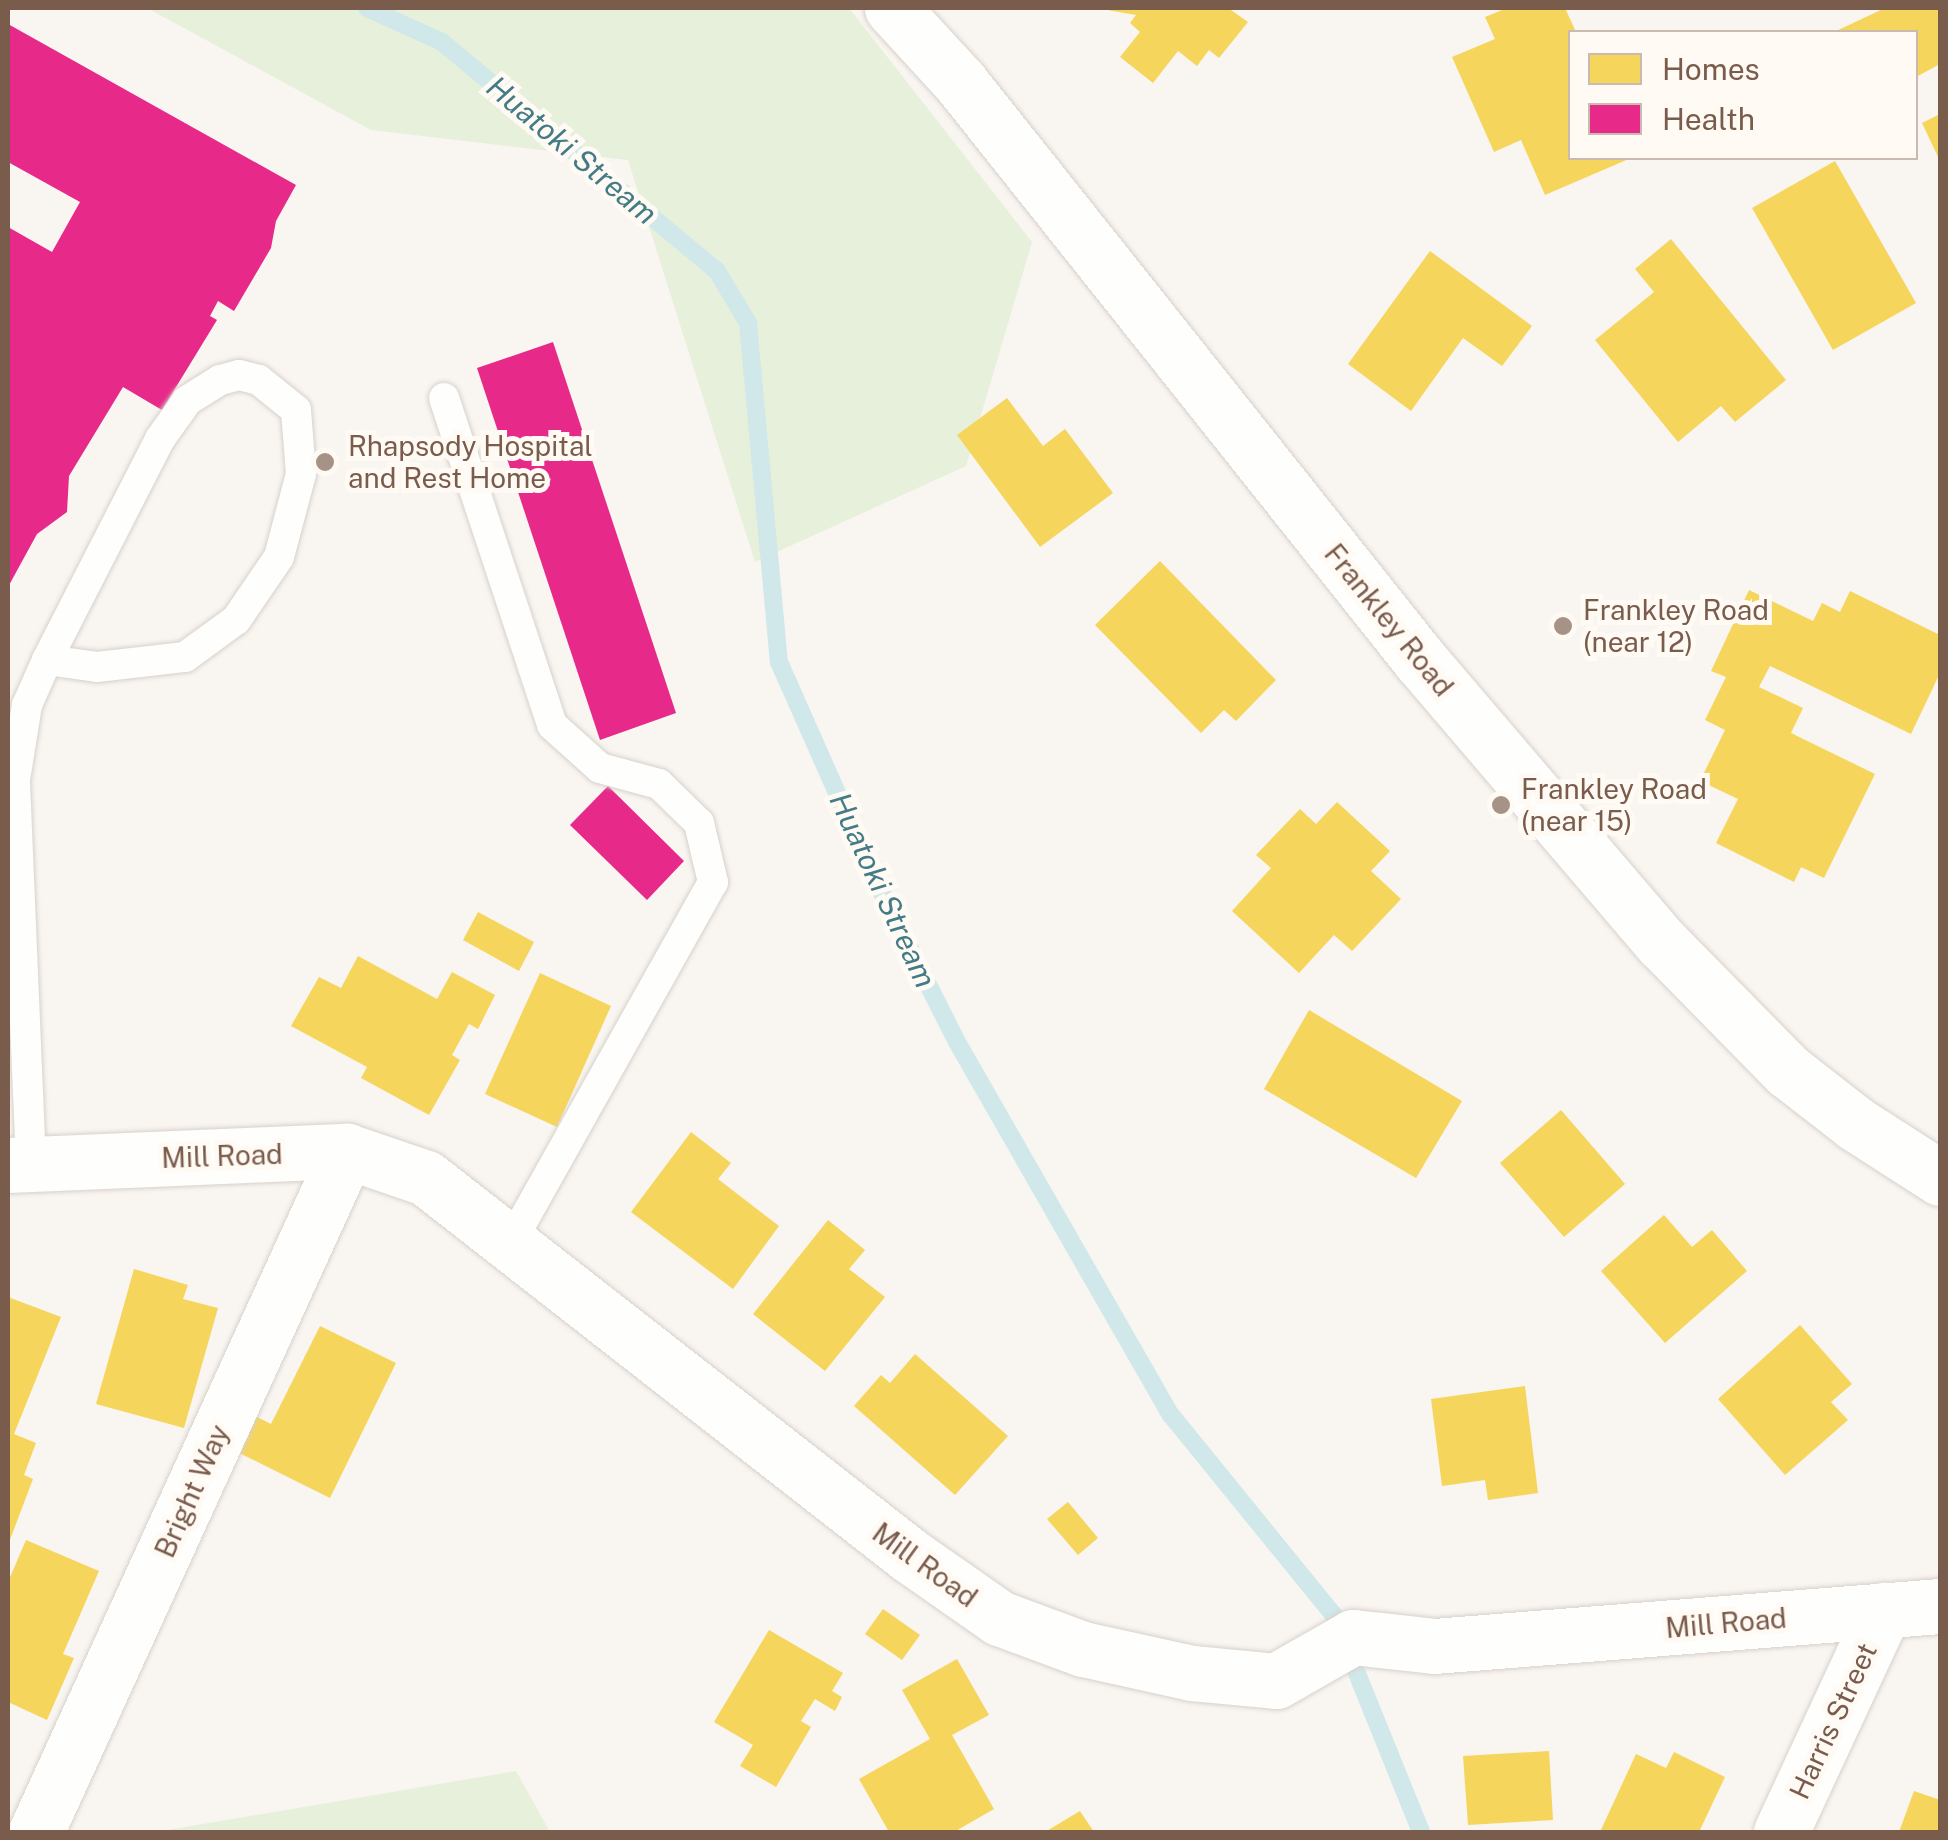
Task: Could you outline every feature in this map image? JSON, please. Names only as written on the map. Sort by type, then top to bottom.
[{"type":"street","name":"Frankley Road","points":[[892,8],[960,82],[1420,660],[1662,944],[1788,1071],[1856,1124],[1940,1178]]},
{"type":"street","name":"Mill Road","points":[[19,1164],[347,1150],[426,1178],[909,1555],[999,1618],[1083,1649],[1192,1673],[1276,1682],[1353,1637],[1434,1646],[1940,1606]]},
{"type":"street","name":"Bright Way","points":[[36,1832],[347,1150]]},
{"type":"street","name":"Harris Street","points":[[1781,1832],[1884,1610]]},
{"type":"lane","points":[[19,1164],[15,780],[30,677],[160,439],[187,400],[220,380],[239,375],[259,380],[296,410],[301,474],[279,557],[236,620],[185,656],[30,677]]},
{"type":"lane","points":[[444,398],[552,725],[600,768],[660,784],[698,822],[712,882],[510,1244]]},
{"type":"green space","points":[[147,8],[849,8],[1032,242],[966,466],[755,562],[628,160],[371,130]]},
{"type":"green space","points":[[516,1771],[550,1832],[156,1832]]},
{"type":"building: Homes","points":[[1096,8],[1228,8],[1248,22],[1219,58],[1209,50],[1197,66],[1178,51],[1153,83],[1120,57],[1140,32],[1130,23],[1136,15]]},
{"type":"building: Homes","points":[[1507,8],[1565,8],[1575,30],[1568,30],[1568,160],[1626,160],[1545,195],[1521,140],[1494,152],[1452,57],[1495,39],[1485,17]]},
{"type":"building: Homes","points":[[1885,8],[1940,8],[1940,64],[1918,76],[1918,30],[1838,30]]},
{"type":"building: Homes","points":[[1940,114],[1940,161],[1922,123]]},
{"type":"building: Homes","points":[[1835,161],[1916,303],[1833,350],[1752,208]]},
{"type":"building: Homes","points":[[1671,239],[1786,380],[1735,422],[1721,406],[1678,442],[1595,340],[1654,292],[1635,269]]},
{"type":"building: Homes","points":[[1430,251],[1532,326],[1502,366],[1463,338],[1411,411],[1348,364]]},
{"type":"building: Homes","points":[[1007,398],[1043,446],[1065,429],[1113,493],[1040,547],[957,435]]},
{"type":"building: Homes","points":[[1160,561],[1276,680],[1236,721],[1224,710],[1201,733],[1095,625]]},
{"type":"building: Homes","points":[[1749,590],[1813,621],[1822,603],[1840,612],[1850,591],[1940,635],[1940,673],[1911,734],[1770,666],[1759,687],[1803,708],[1791,733],[1875,774],[1824,878],[1801,867],[1794,882],[1716,843],[1738,799],[1700,781],[1725,730],[1705,720],[1726,677],[1711,671]]},
{"type":"building: Homes","points":[[1337,802],[1390,851],[1371,871],[1401,899],[1352,951],[1334,935],[1299,973],[1232,911],[1271,868],[1256,855],[1300,809],[1316,824]]},
{"type":"building: Homes","points":[[478,912],[534,942],[519,971],[463,940]]},
{"type":"building: Homes","points":[[358,956],[437,999],[452,972],[495,995],[478,1029],[469,1024],[452,1055],[460,1060],[429,1115],[361,1078],[367,1067],[291,1026],[319,977],[341,988]]},
{"type":"building: Homes","points":[[540,973],[611,1006],[557,1127],[485,1094]]},
{"type":"building: Homes","points":[[1309,1010],[1462,1101],[1416,1178],[1264,1089]]},
{"type":"building: Homes","points":[[1561,1110],[1625,1184],[1564,1237],[1500,1163]]},
{"type":"building: Homes","points":[[691,1132],[731,1163],[718,1179],[779,1226],[733,1289],[631,1212]]},
{"type":"building: Homes","points":[[1664,1215],[1692,1247],[1712,1230],[1747,1271],[1665,1343],[1601,1271]]},
{"type":"building: Homes","points":[[828,1220],[865,1250],[849,1269],[885,1297],[825,1371],[753,1314]]},
{"type":"building: Homes","points":[[134,1269],[188,1285],[183,1299],[218,1308],[184,1428],[96,1404]]},
{"type":"building: Homes","points":[[8,1297],[61,1317],[14,1434],[36,1443],[24,1475],[33,1479],[8,1545]]},
{"type":"building: Homes","points":[[1800,1325],[1852,1384],[1831,1402],[1848,1420],[1785,1475],[1718,1399]]},
{"type":"building: Homes","points":[[320,1326],[396,1363],[330,1498],[225,1446],[243,1410],[271,1424]]},
{"type":"building: Homes","points":[[915,1354],[1008,1436],[955,1495],[854,1406],[881,1375],[890,1383]]},
{"type":"building: Homes","points":[[1525,1386],[1538,1493],[1488,1500],[1485,1480],[1442,1486],[1431,1399]]},
{"type":"building: Homes","points":[[1068,1502],[1098,1538],[1078,1555],[1047,1519]]},
{"type":"building: Homes","points":[[26,1540],[99,1571],[63,1654],[74,1658],[47,1720],[8,1702],[8,1582]]},
{"type":"building: Homes","points":[[883,1609],[920,1635],[902,1660],[865,1634]]},
{"type":"building: Homes","points":[[769,1630],[843,1673],[832,1691],[842,1697],[835,1711],[815,1699],[801,1721],[811,1727],[776,1787],[740,1766],[753,1745],[714,1722]]},
{"type":"building: Homes","points":[[957,1659],[989,1715],[952,1735],[994,1809],[954,1832],[889,1832],[859,1779],[930,1739],[902,1690]]},
{"type":"building: Homes","points":[[1549,1751],[1553,1820],[1468,1825],[1463,1756]]},
{"type":"building: Homes","points":[[1674,1752],[1725,1777],[1699,1832],[1600,1832],[1636,1754],[1666,1768]]},
{"type":"building: Homes","points":[[1914,1791],[1940,1800],[1940,1832],[1899,1832]]},
{"type":"building: Homes","points":[[1080,1811],[1094,1832],[1045,1832]]},
{"type":"building: Health","points":[[8,24],[296,185],[276,221],[271,248],[234,311],[218,301],[210,316],[217,320],[162,410],[123,387],[69,476],[67,512],[37,534],[8,587],[8,227],[52,252],[80,202],[8,162]]},
{"type":"building: Health","points":[[553,342],[676,713],[600,740],[477,368]]},
{"type":"building: Health","points":[[608,786],[684,861],[647,900],[570,825]]},
{"type":"waterway","name":"Huatoki Stream","points":[[367,8],[442,42],[717,271],[748,323],[779,662],[876,881],[957,1042],[1171,1415],[1333,1614],[1421,1832]]},
{"type":"place","name":"Rhapsody Hospital and Rest Home","points":[[325,462]]},
{"type":"place","name":"Frankley Road (near 12)","points":[[1563,626]]},
{"type":"place","name":"Frankley Road (near 15)","points":[[1501,805]]}]
